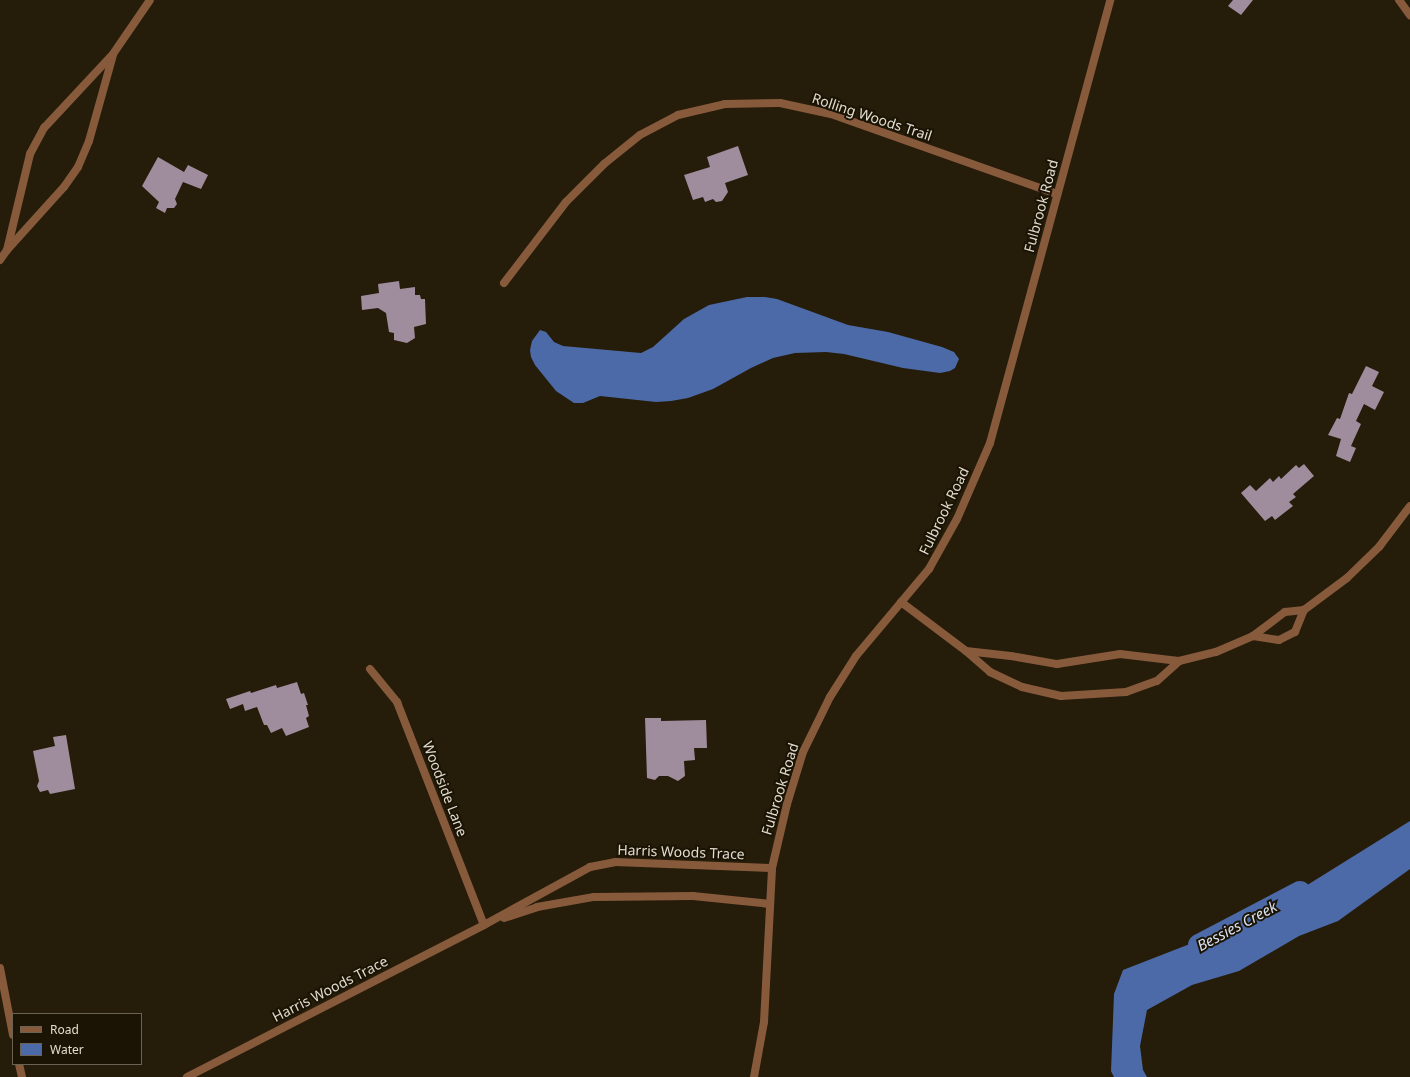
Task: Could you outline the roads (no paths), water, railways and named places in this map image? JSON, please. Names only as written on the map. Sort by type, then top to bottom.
[{"type":"street","points":[[7,250],[30,154],[44,128],[113,54],[150,0]]},
{"type":"street","name":"Fulbrook Road","points":[[754,1077],[764,1022],[772,868],[787,804],[803,752],[830,697],[856,656],[929,569],[957,520],[990,443],[1110,0]]},
{"type":"street","points":[[1399,0],[1410,15]]},
{"type":"street","points":[[0,260],[7,250],[64,187],[78,167],[89,141],[113,54]]},
{"type":"street","name":"Rolling Woods Trail","points":[[504,283],[566,202],[608,160],[640,135],[678,115],[725,104],[780,103],[831,114],[1057,194]]},
{"type":"street","points":[[966,651],[1011,656],[1057,664],[1120,654],[1179,661],[1216,652],[1253,636],[1285,612],[1304,610],[1347,578],[1379,546],[1410,506]]},
{"type":"street","points":[[901,602],[966,651],[990,672],[1022,687],[1061,696],[1126,692],[1157,681],[1179,661]]},
{"type":"street","points":[[1253,636],[1279,640],[1295,632],[1304,610]]},
{"type":"street","name":"Woodside Lane","points":[[370,669],[397,702],[484,925]]},
{"type":"street","name":"Harris Woods Trace","points":[[187,1077],[484,925],[590,867],[615,862],[772,868]]},
{"type":"street","name":"Harris Woods Trace","points":[[484,925],[537,907],[594,897],[693,896],[770,904]]},
{"type":"street","points":[[0,968],[12,1030]]},
{"type":"street","points":[[19,1065],[22,1077]]},
{"type":"water","points":[[747,297],[777,299],[848,325],[888,332],[942,347],[954,352],[959,359],[955,368],[950,371],[940,373],[903,368],[844,354],[826,352],[795,353],[773,358],[751,368],[713,389],[688,398],[656,402],[600,396],[583,403],[574,403],[556,391],[535,365],[531,357],[530,350],[532,341],[540,330],[546,332],[554,342],[563,346],[641,353],[653,347],[684,319],[709,305]]},
{"type":"water","points":[[1410,821],[1410,869],[1338,921],[1299,936],[1239,971],[1192,985],[1147,1010],[1140,1046],[1143,1070],[1147,1077],[1114,1077],[1111,1071],[1114,994],[1123,970],[1218,933],[1240,927]]},
{"type":"waterway","name":"Bessies Creek","points":[[1199,945],[1300,892]]}]
